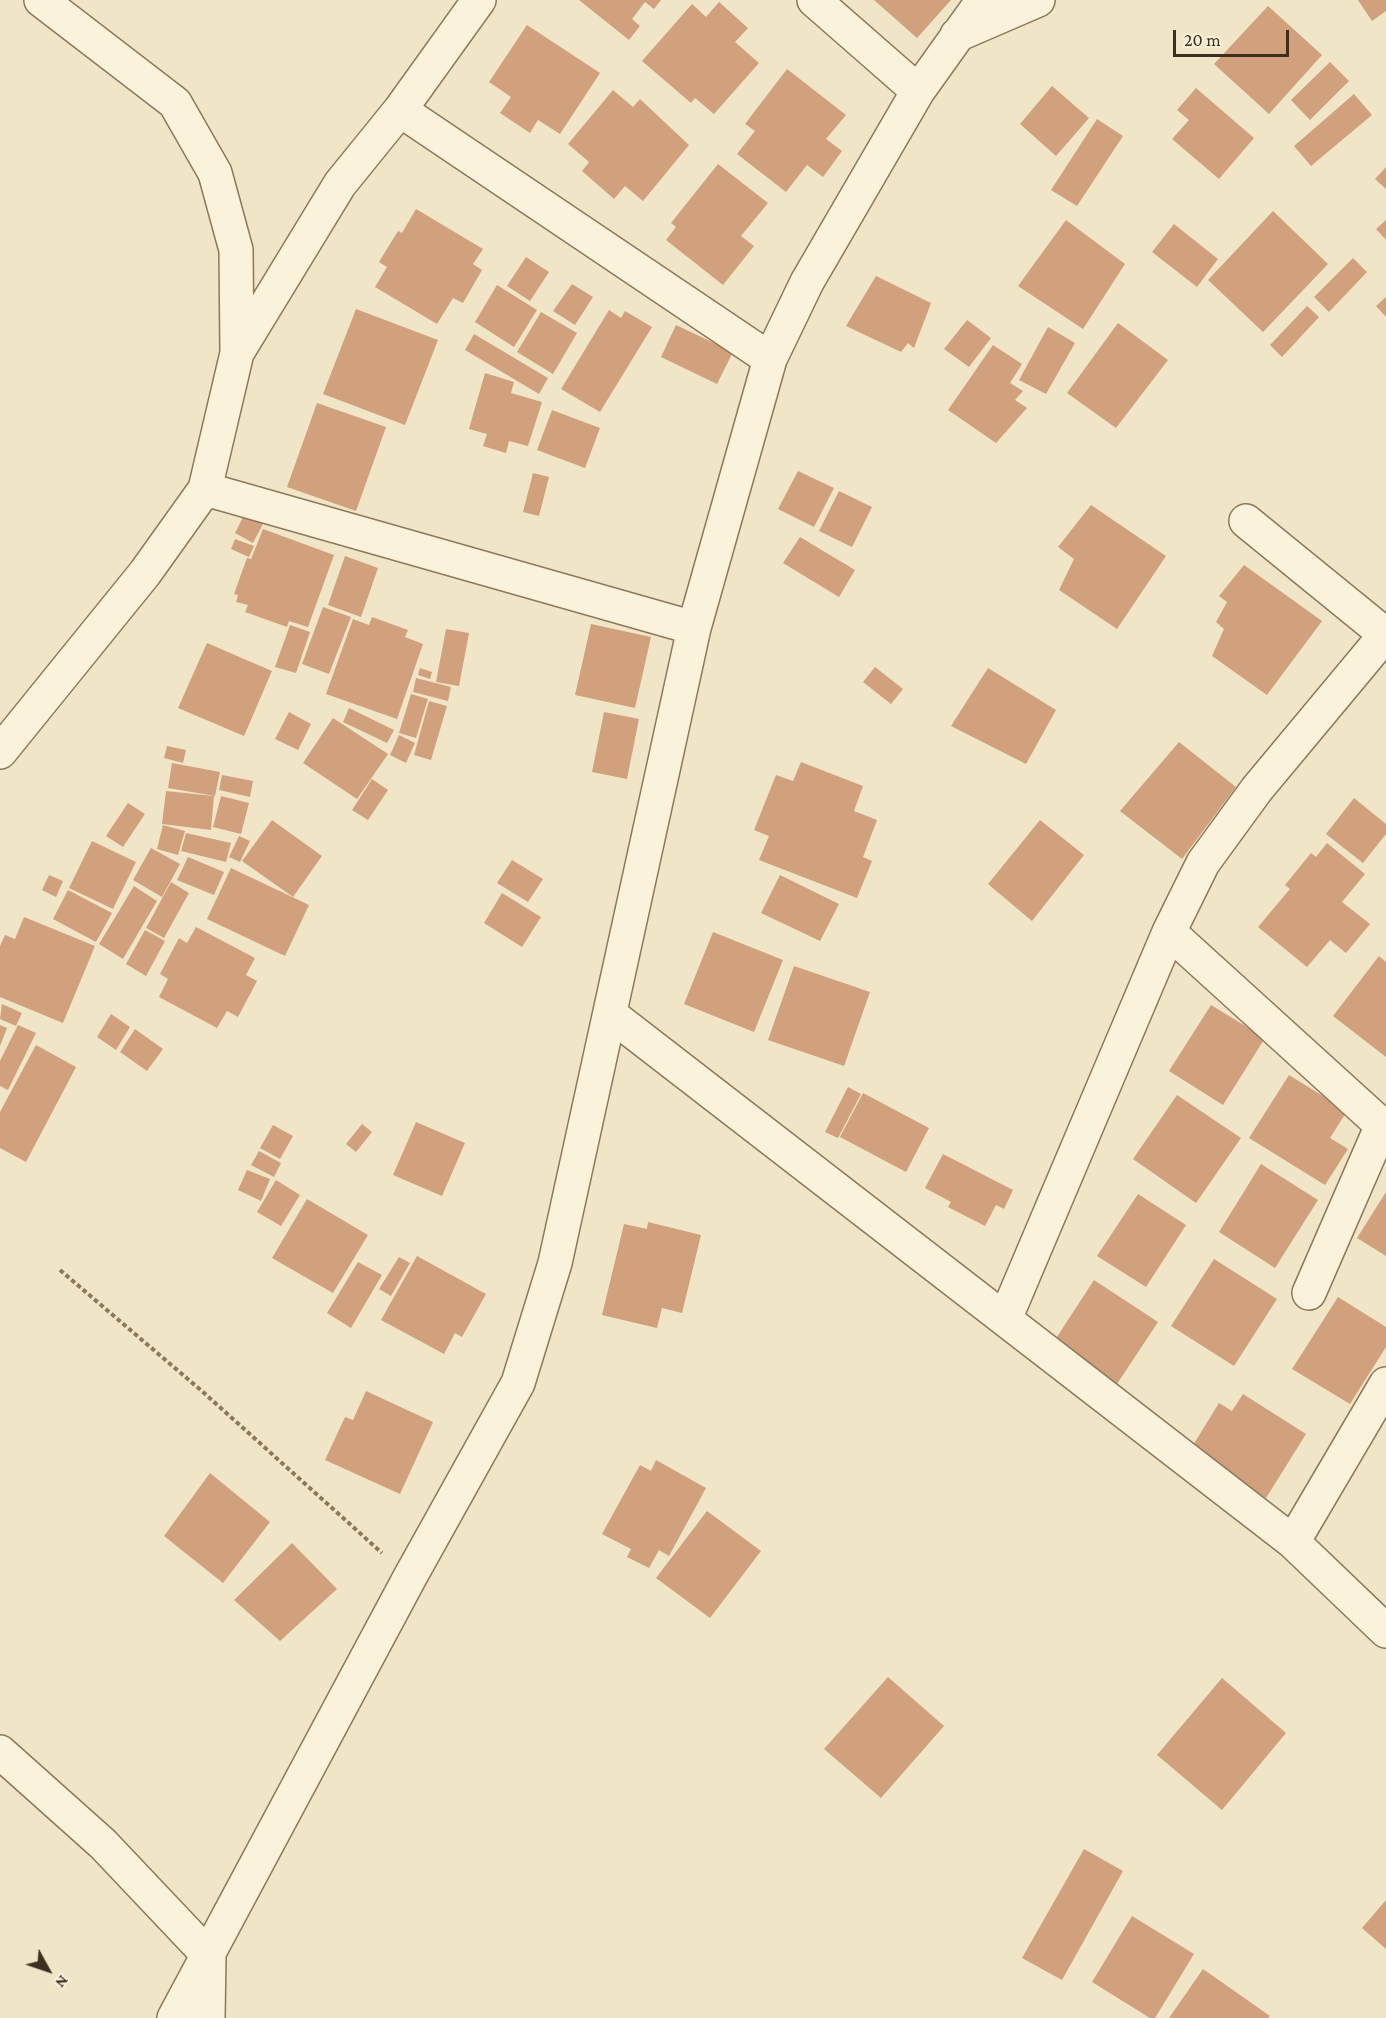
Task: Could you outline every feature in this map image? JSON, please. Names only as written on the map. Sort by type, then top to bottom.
[{"type":"street","points":[[0,752],[145,573],[205,489],[237,353],[236,250],[215,173],[175,103],[41,0]]},
{"type":"street","points":[[237,353],[340,184],[400,110],[479,0]]},
{"type":"street","points":[[814,0],[918,91]]},
{"type":"street","points":[[174,2018],[410,1577],[518,1383],[555,1263],[694,628],[770,358],[807,282],[918,91],[982,0]]},
{"type":"street","points":[[955,36],[1038,0]]},
{"type":"street","points":[[400,110],[770,358]]},
{"type":"street","points":[[205,489],[694,628]]},
{"type":"street","points":[[1005,1319],[1169,932],[1203,864],[1257,789],[1386,635],[1246,521]]},
{"type":"street","points":[[1169,932],[1384,1127],[1309,1293]]},
{"type":"street","points":[[610,1014],[1293,1542],[1386,1631]]},
{"type":"street","points":[[1293,1542],[1386,1384]]},
{"type":"street","points":[[0,1752],[103,1844],[209,1956],[208,2018]]},
{"type":"path","points":[[60,1270],[203,1392],[410,1577]]},
{"type":"building","points":[[579,0],[661,0],[654,9],[645,2],[632,19],[640,26],[629,40]]},
{"type":"building","points":[[874,0],[951,0],[917,38]]},
{"type":"building","points":[[1358,0],[1386,0],[1386,11],[1372,21]]},
{"type":"building","points":[[719,2],[748,28],[735,42],[759,63],[714,114],[695,98],[691,103],[642,61],[692,4],[706,17]]},
{"type":"building","points":[[1268,6],[1322,55],[1269,114],[1214,64]]},
{"type":"building","points":[[527,25],[600,73],[560,134],[538,120],[530,133],[500,113],[511,97],[489,82]]},
{"type":"building","points":[[1330,62],[1349,81],[1310,120],[1291,100]]},
{"type":"building","points":[[787,69],[846,115],[826,139],[842,151],[823,177],[807,165],[786,192],[737,154],[755,131],[745,124]]},
{"type":"building","points":[[1052,86],[1089,118],[1056,156],[1020,124]]},
{"type":"building","points":[[1196,88],[1254,138],[1219,179],[1172,139],[1189,120],[1177,110]]},
{"type":"building","points":[[613,90],[633,107],[640,99],[689,145],[643,201],[625,186],[614,199],[582,171],[589,162],[568,144]]},
{"type":"building","points":[[1354,94],[1372,115],[1311,166],[1294,146]]},
{"type":"building","points":[[1097,119],[1123,136],[1077,206],[1051,190]]},
{"type":"building","points":[[718,164],[768,203],[741,236],[754,246],[723,285],[666,240],[676,227],[671,223]]},
{"type":"building","points":[[1386,167],[1386,189],[1375,179]]},
{"type":"building","points":[[416,209],[483,249],[473,264],[482,270],[463,303],[453,298],[437,324],[375,287],[387,267],[379,262],[398,231],[402,233]]},
{"type":"building","points":[[1273,211],[1328,264],[1263,332],[1208,280]]},
{"type":"building","points":[[1066,220],[1125,264],[1083,329],[1018,286]]},
{"type":"building","points":[[1386,220],[1386,240],[1376,229]]},
{"type":"building","points":[[1174,224],[1218,259],[1197,287],[1152,252]]},
{"type":"building","points":[[526,257],[549,272],[530,301],[507,286]]},
{"type":"building","points":[[1353,258],[1367,272],[1329,312],[1314,297]]},
{"type":"building","points":[[876,276],[931,303],[914,348],[908,343],[901,352],[846,326]]},
{"type":"building","points":[[572,284],[593,297],[575,325],[553,311]]},
{"type":"building","points":[[497,285],[537,310],[514,347],[475,322]]},
{"type":"building","points":[[1386,297],[1386,317],[1376,306]]},
{"type":"building","points":[[1307,306],[1319,317],[1282,357],[1270,345]]},
{"type":"building","points":[[356,309],[438,340],[405,425],[323,394]]},
{"type":"building","points":[[609,310],[621,318],[625,311],[652,327],[600,412],[561,389]]},
{"type":"building","points":[[541,312],[577,333],[553,374],[517,352]]},
{"type":"building","points":[[967,320],[991,338],[969,367],[944,349]]},
{"type":"building","points":[[1118,323],[1168,360],[1116,428],[1067,393]]},
{"type":"building","points":[[676,325],[733,352],[717,384],[661,357]]},
{"type":"building","points":[[1048,327],[1075,343],[1046,394],[1019,380]]},
{"type":"building","points":[[474,334],[548,378],[539,394],[465,350]]},
{"type":"building","points":[[993,345],[1022,364],[1010,383],[1023,391],[1015,400],[1027,408],[996,443],[948,410]]},
{"type":"building","points":[[485,373],[514,382],[511,393],[542,402],[528,446],[509,441],[506,453],[483,446],[487,434],[469,429]]},
{"type":"building","points":[[317,403],[386,427],[356,511],[287,487]]},
{"type":"building","points":[[552,410],[600,428],[585,468],[537,450]]},
{"type":"building","points":[[798,471],[834,488],[814,527],[778,509]]},
{"type":"building","points":[[533,473],[549,477],[539,516],[523,512]]},
{"type":"building","points":[[839,491],[872,507],[852,547],[819,531]]},
{"type":"building","points":[[249,505],[268,514],[253,543],[235,533]]},
{"type":"building","points":[[1091,505],[1166,556],[1117,629],[1059,590],[1074,559],[1058,547]]},
{"type":"building","points":[[263,529],[334,555],[308,627],[289,621],[287,627],[245,612],[248,605],[236,602],[238,595],[234,594],[247,558],[251,559]]},
{"type":"building","points":[[800,537],[855,570],[839,597],[783,563]]},
{"type":"building","points":[[235,539],[254,546],[249,557],[231,549]]},
{"type":"building","points":[[345,556],[378,568],[361,617],[328,605]]},
{"type":"building","points":[[1244,565],[1322,621],[1267,695],[1212,656],[1224,629],[1216,622],[1227,602],[1219,596]]},
{"type":"building","points":[[323,607],[351,617],[329,674],[302,664]]},
{"type":"building","points":[[372,617],[408,630],[405,637],[423,644],[397,719],[326,694],[353,619],[369,625]]},
{"type":"building","points":[[591,624],[651,637],[635,708],[575,695]]},
{"type":"building","points":[[290,625],[310,632],[296,673],[275,667]]},
{"type":"building","points":[[446,629],[469,633],[459,686],[436,682]]},
{"type":"building","points":[[207,643],[272,671],[244,736],[178,708]]},
{"type":"building","points":[[875,667],[903,689],[891,704],[863,682]]},
{"type":"building","points":[[420,668],[432,672],[430,679],[418,675]]},
{"type":"building","points":[[988,668],[1056,710],[1026,764],[951,726]]},
{"type":"building","points":[[416,678],[451,687],[448,701],[413,692]]},
{"type":"building","points":[[411,694],[428,699],[416,738],[399,733]]},
{"type":"building","points":[[429,701],[447,706],[431,760],[414,755]]},
{"type":"building","points":[[349,708],[394,730],[387,743],[343,722]]},
{"type":"building","points":[[289,712],[311,724],[298,750],[275,739]]},
{"type":"building","points":[[604,712],[639,719],[627,779],[592,772]]},
{"type":"building","points":[[333,718],[388,754],[357,799],[303,763]]},
{"type":"building","points":[[399,735],[415,743],[406,763],[390,755]]},
{"type":"building","points":[[1179,742],[1236,787],[1182,859],[1120,811]]},
{"type":"building","points":[[167,746],[186,750],[183,763],[164,758]]},
{"type":"building","points":[[801,762],[863,786],[854,811],[877,820],[863,857],[872,861],[857,898],[759,860],[769,836],[754,830],[776,775],[793,781]]},
{"type":"building","points":[[172,763],[220,772],[215,796],[168,788]]},
{"type":"building","points":[[222,775],[253,781],[250,797],[219,790]]},
{"type":"building","points":[[372,779],[388,790],[368,820],[352,810]]},
{"type":"building","points":[[166,791],[214,796],[211,830],[162,824]]},
{"type":"building","points":[[221,796],[249,803],[241,834],[213,827]]},
{"type":"building","points":[[1354,798],[1386,824],[1386,834],[1363,863],[1326,834]]},
{"type":"building","points":[[128,803],[145,814],[123,847],[106,836]]},
{"type":"building","points":[[272,820],[322,856],[293,897],[242,861]]},
{"type":"building","points":[[1040,820],[1084,855],[1032,921],[988,884]]},
{"type":"building","points":[[163,825],[185,831],[178,855],[157,849]]},
{"type":"building","points":[[186,833],[231,843],[226,862],[181,851]]},
{"type":"building","points":[[239,836],[250,841],[240,862],[229,857]]},
{"type":"building","points":[[92,841],[136,862],[113,909],[69,888]]},
{"type":"building","points":[[1327,843],[1365,874],[1342,902],[1370,924],[1346,953],[1330,940],[1307,967],[1258,927],[1290,889],[1285,885],[1311,853],[1316,857]]},
{"type":"building","points":[[151,848],[180,864],[162,897],[133,880]]},
{"type":"building","points":[[188,857],[224,872],[214,895],[177,880]]},
{"type":"building","points":[[512,860],[543,879],[528,902],[497,883]]},
{"type":"building","points":[[231,868],[309,905],[285,956],[207,919]]},
{"type":"building","points":[[49,875],[63,881],[56,897],[42,890]]},
{"type":"building","points":[[780,875],[839,904],[820,941],[761,913]]},
{"type":"building","points":[[171,882],[189,893],[164,938],[146,928]]},
{"type":"building","points":[[134,886],[157,901],[123,959],[99,944]]},
{"type":"building","points":[[68,890],[112,913],[96,942],[53,919]]},
{"type":"building","points":[[502,893],[541,917],[522,947],[484,923]]},
{"type":"building","points":[[24,917],[95,946],[63,1023],[0,997],[0,946],[5,935],[15,939]]},
{"type":"building","points":[[196,927],[255,958],[246,975],[257,981],[238,1017],[227,1011],[217,1028],[159,997],[168,979],[160,974],[179,938],[187,943]]},
{"type":"building","points":[[145,930],[165,941],[146,976],[126,964]]},
{"type":"building","points":[[713,932],[783,960],[754,1032],[684,1004]]},
{"type":"building","points":[[1379,956],[1386,962],[1386,1057],[1333,1016]]},
{"type":"building","points":[[794,966],[870,992],[844,1066],[768,1040]]},
{"type":"building","points":[[2,1004],[22,1013],[16,1026],[0,1019]]},
{"type":"building","points":[[1211,1005],[1265,1038],[1223,1105],[1169,1071]]},
{"type":"building","points":[[111,1014],[130,1027],[116,1050],[97,1037]]},
{"type":"building","points":[[0,1025],[7,1028],[0,1046]]},
{"type":"building","points":[[18,1025],[36,1033],[8,1090],[0,1086],[0,1061]]},
{"type":"building","points":[[135,1029],[163,1049],[147,1071],[120,1052]]},
{"type":"building","points":[[36,1045],[76,1067],[26,1162],[0,1148],[0,1112]]},
{"type":"building","points":[[1289,1075],[1347,1111],[1330,1138],[1348,1149],[1325,1185],[1249,1138]]},
{"type":"building","points":[[848,1087],[861,1094],[838,1138],[825,1132]]},
{"type":"building","points":[[863,1093],[929,1128],[906,1172],[840,1137]]},
{"type":"building","points":[[1177,1095],[1241,1138],[1196,1203],[1133,1159]]},
{"type":"building","points":[[416,1122],[465,1143],[442,1196],[393,1175]]},
{"type":"building","points":[[362,1124],[372,1132],[356,1152],[346,1144]]},
{"type":"building","points":[[273,1125],[293,1136],[280,1159],[260,1148]]},
{"type":"building","points":[[259,1151],[281,1163],[274,1177],[251,1165]]},
{"type":"building","points":[[943,1154],[1013,1190],[1004,1209],[996,1205],[985,1226],[948,1207],[951,1202],[925,1188]]},
{"type":"building","points":[[1261,1164],[1318,1200],[1275,1268],[1219,1232]]},
{"type":"building","points":[[247,1170],[270,1179],[261,1201],[238,1190]]},
{"type":"building","points":[[276,1180],[300,1195],[281,1226],[257,1212]]},
{"type":"building","points":[[1386,1192],[1386,1256],[1357,1238]]},
{"type":"building","points":[[1138,1194],[1186,1225],[1146,1287],[1097,1256]]},
{"type":"building","points":[[307,1199],[368,1235],[333,1293],[272,1258]]},
{"type":"building","points":[[648,1222],[701,1235],[682,1313],[662,1308],[657,1328],[602,1315],[624,1224],[647,1229]]},
{"type":"building","points":[[417,1256],[486,1294],[462,1337],[455,1333],[444,1354],[381,1320]]},
{"type":"building","points":[[399,1257],[410,1263],[391,1296],[379,1289]]},
{"type":"building","points":[[1214,1259],[1277,1299],[1234,1366],[1171,1326]]},
{"type":"building","points":[[358,1262],[382,1275],[351,1328],[327,1313]]},
{"type":"building","points":[[1094,1280],[1158,1322],[1117,1384],[1053,1343]]},
{"type":"building","points":[[1338,1297],[1386,1327],[1386,1347],[1350,1404],[1292,1369]]},
{"type":"building","points":[[366,1391],[433,1422],[400,1494],[325,1460],[345,1417],[353,1420]]},
{"type":"building","points":[[1243,1394],[1306,1434],[1266,1498],[1190,1450],[1219,1403],[1232,1411]]},
{"type":"building","points":[[656,1460],[706,1488],[669,1556],[659,1550],[649,1568],[627,1557],[631,1549],[602,1534],[640,1465],[651,1471]]},
{"type":"building","points":[[210,1473],[270,1522],[223,1583],[164,1536]]},
{"type":"building","points":[[707,1511],[761,1551],[710,1618],[656,1578]]},
{"type":"building","points":[[292,1543],[337,1589],[280,1641],[234,1600]]},
{"type":"building","points":[[888,1677],[944,1726],[881,1798],[824,1749]]},
{"type":"building","points":[[1222,1678],[1286,1733],[1222,1810],[1157,1755]]},
{"type":"building","points":[[1084,1849],[1123,1871],[1062,1980],[1022,1958]]},
{"type":"building","points":[[1386,1900],[1386,1949],[1362,1928]]},
{"type":"building","points":[[1132,1916],[1194,1954],[1155,2018],[1150,2018],[1092,1982]]},
{"type":"building","points":[[1203,1969],[1270,2016],[1268,2018],[1169,2018]]}]
